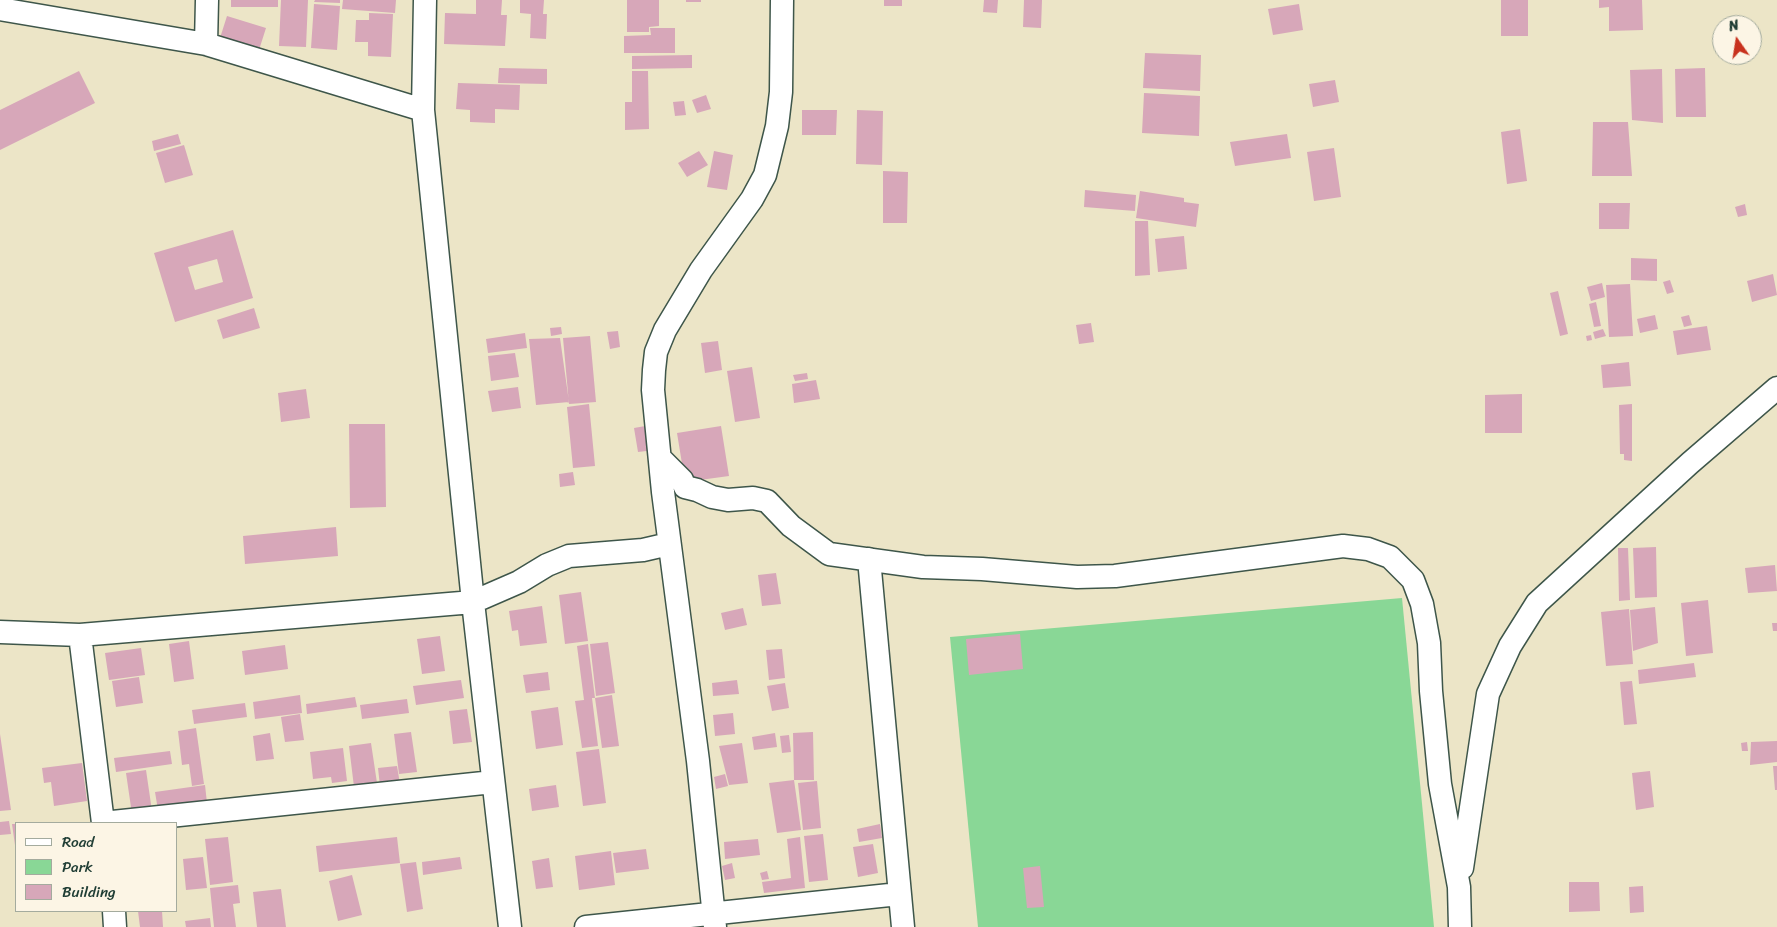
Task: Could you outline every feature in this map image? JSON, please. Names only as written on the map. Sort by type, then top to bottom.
[{"type":"street","points":[[206,44],[207,0]]},
{"type":"street","points":[[425,0],[423,110],[473,602],[510,927]]},
{"type":"street","points":[[714,920],[698,761],[669,544],[653,390],[656,352],[665,330],[701,270],[752,199],[765,175],[777,126],[781,92],[782,0]]},
{"type":"street","points":[[0,9],[206,44],[423,110]]},
{"type":"street","points":[[1459,887],[1488,694],[1510,646],[1537,603],[1690,462],[1777,388]]},
{"type":"street","points":[[660,458],[682,480],[685,487],[728,500],[753,498],[767,501],[790,526],[830,554],[923,567],[1077,576],[1115,576],[1326,547],[1343,546],[1368,549],[1390,557],[1413,580],[1422,604],[1429,643],[1431,691],[1440,784],[1459,887],[1460,927]]},
{"type":"street","points":[[0,632],[80,635],[473,602],[519,582],[547,565],[569,556],[642,550],[669,544]]},
{"type":"street","points":[[869,559],[903,927]]},
{"type":"street","points":[[80,635],[103,822]]},
{"type":"street","points":[[113,822],[493,782]]},
{"type":"street","points":[[586,927],[714,920],[899,894]]},
{"type":"street","points":[[114,912],[116,927]]},
{"type":"green space","points":[[1402,598],[1434,927],[978,927],[950,637]]},
{"type":"building","points":[[231,0],[278,0],[278,7],[231,7]]},
{"type":"building","points":[[281,0],[308,0],[306,47],[279,46]]},
{"type":"building","points":[[315,0],[340,0],[340,3],[314,2]]},
{"type":"building","points":[[343,0],[396,0],[395,13],[342,9]]},
{"type":"building","points":[[476,0],[502,0],[501,15],[507,15],[505,46],[444,44],[445,13],[476,14]]},
{"type":"building","points":[[520,0],[544,0],[543,14],[547,14],[546,39],[530,38],[531,14],[520,13]]},
{"type":"building","points":[[627,0],[659,0],[659,26],[649,27],[649,32],[627,32]]},
{"type":"building","points":[[686,0],[701,0],[701,2],[686,2]]},
{"type":"building","points":[[884,0],[902,0],[902,6],[884,6]]},
{"type":"building","points":[[984,0],[998,0],[997,13],[983,12]]},
{"type":"building","points":[[1024,0],[1042,0],[1041,28],[1023,27]]},
{"type":"building","points":[[1501,0],[1528,0],[1528,36],[1501,36]]},
{"type":"building","points":[[1599,0],[1642,0],[1643,30],[1609,31],[1609,7],[1599,8]]},
{"type":"building","points":[[314,4],[340,6],[337,50],[311,48]]},
{"type":"building","points":[[1299,4],[1303,30],[1273,35],[1268,9]]},
{"type":"building","points":[[369,13],[393,14],[391,57],[368,56],[368,42],[355,42],[356,20],[369,20]]},
{"type":"building","points":[[227,16],[266,28],[259,50],[220,38]]},
{"type":"building","points":[[650,28],[675,28],[675,53],[624,53],[624,36],[651,35]]},
{"type":"building","points":[[1145,53],[1201,55],[1200,91],[1143,88]]},
{"type":"building","points":[[692,55],[692,68],[632,69],[632,56]]},
{"type":"building","points":[[499,68],[547,69],[547,84],[498,83]]},
{"type":"building","points":[[1705,68],[1706,117],[1676,117],[1675,69]]},
{"type":"building","points":[[1662,69],[1663,123],[1632,120],[1630,70]]},
{"type":"building","points":[[79,71],[95,103],[0,150],[0,110]]},
{"type":"building","points":[[632,71],[648,71],[649,129],[625,130],[625,102],[632,102]]},
{"type":"building","points":[[1335,80],[1339,102],[1313,107],[1309,84]]},
{"type":"building","points":[[458,83],[520,85],[519,110],[495,109],[495,123],[470,122],[470,110],[456,109]]},
{"type":"building","points":[[1144,93],[1200,96],[1199,136],[1142,133]]},
{"type":"building","points":[[706,95],[711,109],[697,113],[692,100]]},
{"type":"building","points":[[684,101],[686,115],[675,116],[673,102]]},
{"type":"building","points":[[802,110],[837,110],[836,135],[802,135]]},
{"type":"building","points":[[857,110],[883,111],[882,165],[856,164]]},
{"type":"building","points":[[1593,122],[1628,122],[1632,176],[1592,176]]},
{"type":"building","points":[[1520,129],[1527,181],[1507,184],[1501,132]]},
{"type":"building","points":[[178,134],[181,144],[154,151],[152,141]]},
{"type":"building","points":[[1287,134],[1291,158],[1235,166],[1230,142]]},
{"type":"building","points":[[184,145],[193,175],[165,183],[156,153]]},
{"type":"building","points":[[1334,148],[1341,197],[1314,201],[1307,152]]},
{"type":"building","points":[[699,151],[708,165],[687,177],[678,163]]},
{"type":"building","points":[[714,151],[733,155],[727,190],[707,187]]},
{"type":"building","points":[[883,171],[908,172],[907,223],[883,223]]},
{"type":"building","points":[[1085,190],[1136,195],[1135,211],[1084,207]]},
{"type":"building","points":[[1140,191],[1184,198],[1184,202],[1199,204],[1196,227],[1136,218]]},
{"type":"building","points":[[1599,203],[1630,203],[1629,229],[1599,229]]},
{"type":"building","points":[[1745,204],[1747,215],[1738,217],[1735,207]]},
{"type":"building","points":[[1135,221],[1148,221],[1150,275],[1135,276]]},
{"type":"building","points":[[233,230],[253,298],[175,322],[154,253]],"holes":[[[217,259],[223,282],[195,290],[188,267]]]},
{"type":"building","points":[[1184,236],[1187,269],[1158,272],[1155,239]]},
{"type":"building","points":[[1631,258],[1657,259],[1657,281],[1631,280]]},
{"type":"building","points":[[1773,274],[1777,295],[1752,302],[1747,281]]},
{"type":"building","points":[[1670,280],[1674,292],[1667,294],[1663,282]]},
{"type":"building","points":[[1602,283],[1605,297],[1591,301],[1587,287]]},
{"type":"building","points":[[1630,284],[1633,336],[1609,337],[1606,285]]},
{"type":"building","points":[[1558,291],[1568,334],[1560,336],[1550,293]]},
{"type":"building","points":[[1596,302],[1601,326],[1594,327],[1589,304]]},
{"type":"building","points":[[254,308],[260,328],[223,339],[217,320]]},
{"type":"building","points":[[1655,315],[1658,329],[1640,333],[1637,319]]},
{"type":"building","points":[[1689,315],[1692,325],[1684,327],[1681,317]]},
{"type":"building","points":[[1091,323],[1094,342],[1079,344],[1076,325]]},
{"type":"building","points":[[1707,326],[1711,350],[1677,355],[1673,331]]},
{"type":"building","points":[[561,327],[562,334],[551,336],[550,328]]},
{"type":"building","points":[[1603,329],[1606,336],[1595,339],[1593,332]]},
{"type":"building","points":[[618,331],[620,347],[610,349],[607,332]]},
{"type":"building","points":[[525,333],[527,348],[488,353],[486,339]]},
{"type":"building","points":[[1591,335],[1592,340],[1587,341],[1586,336]]},
{"type":"building","points":[[590,336],[596,402],[569,404],[563,338]]},
{"type":"building","points":[[560,338],[569,402],[536,405],[529,339]]},
{"type":"building","points":[[718,341],[722,370],[705,373],[701,343]]},
{"type":"building","points":[[515,353],[519,377],[491,381],[488,356]]},
{"type":"building","points":[[1629,362],[1631,386],[1603,388],[1601,365]]},
{"type":"building","points":[[752,367],[760,418],[735,422],[727,371]]},
{"type":"building","points":[[807,373],[808,379],[795,381],[793,375]]},
{"type":"building","points":[[816,380],[820,399],[794,403],[792,384]]},
{"type":"building","points":[[518,387],[521,408],[492,412],[488,391]]},
{"type":"building","points":[[306,389],[310,418],[281,422],[278,393]]},
{"type":"building","points":[[1522,394],[1522,433],[1485,433],[1485,395]]},
{"type":"building","points":[[589,404],[595,466],[573,468],[567,407]]},
{"type":"building","points":[[1632,404],[1632,461],[1624,460],[1624,454],[1620,454],[1619,405]]},
{"type":"building","points":[[349,424],[385,424],[386,507],[350,508]]},
{"type":"building","points":[[651,425],[655,450],[638,452],[634,428]]},
{"type":"building","points":[[721,426],[729,476],[685,482],[677,433]]},
{"type":"building","points":[[573,472],[575,485],[560,487],[559,474]]},
{"type":"building","points":[[336,527],[338,556],[245,564],[243,536]]},
{"type":"building","points":[[1656,547],[1657,597],[1635,598],[1633,548]]},
{"type":"building","points":[[1618,548],[1628,548],[1630,600],[1619,601]]},
{"type":"building","points":[[1775,565],[1777,591],[1748,593],[1745,568]]},
{"type":"building","points":[[776,573],[781,604],[762,606],[758,575]]},
{"type":"building","points":[[581,592],[588,641],[565,644],[559,595]]},
{"type":"building","points":[[1708,600],[1713,653],[1686,656],[1681,603]]},
{"type":"building","points":[[542,606],[547,643],[520,646],[518,630],[512,631],[509,611]]},
{"type":"building","points":[[1655,607],[1658,643],[1633,651],[1630,610]]},
{"type":"building","points":[[743,608],[747,625],[725,630],[721,613]]},
{"type":"building","points":[[1629,609],[1633,664],[1606,666],[1601,612]]},
{"type":"building","points":[[1772,623],[1777,623],[1777,631],[1773,631]]},
{"type":"building","points":[[1020,634],[1023,669],[969,675],[966,639]]},
{"type":"building","points":[[440,636],[445,671],[422,674],[417,639]]},
{"type":"building","points":[[189,641],[194,679],[174,682],[169,644]]},
{"type":"building","points":[[608,642],[615,693],[596,696],[590,644]]},
{"type":"building","points":[[588,644],[595,698],[592,698],[598,746],[582,748],[575,701],[584,700],[577,646]]},
{"type":"building","points":[[285,645],[288,669],[245,675],[242,651]]},
{"type":"building","points":[[141,648],[145,675],[109,680],[105,653]]},
{"type":"building","points":[[782,649],[785,678],[769,680],[766,650]]},
{"type":"building","points":[[1694,663],[1696,677],[1639,684],[1638,670]]},
{"type":"building","points":[[548,672],[550,690],[526,693],[523,675]]},
{"type":"building","points":[[139,677],[143,703],[116,707],[112,681]]},
{"type":"building","points":[[461,680],[464,698],[416,705],[413,686]]},
{"type":"building","points":[[737,680],[739,694],[713,696],[712,683]]},
{"type":"building","points":[[1632,681],[1637,724],[1624,725],[1620,682]]},
{"type":"building","points":[[785,683],[789,708],[772,711],[767,686]]},
{"type":"building","points":[[300,695],[302,713],[255,719],[253,702]]},
{"type":"building","points":[[612,695],[619,746],[602,748],[595,698]]},
{"type":"building","points":[[355,697],[357,707],[307,714],[306,704]]},
{"type":"building","points":[[407,699],[409,713],[362,719],[360,705]]},
{"type":"building","points":[[245,703],[247,717],[194,724],[192,710]]},
{"type":"building","points":[[558,707],[563,745],[536,749],[531,711]]},
{"type":"building","points":[[467,709],[472,742],[453,744],[449,711]]},
{"type":"building","points":[[733,713],[735,734],[715,736],[713,715]]},
{"type":"building","points":[[300,714],[304,740],[285,742],[281,717]]},
{"type":"building","points":[[196,728],[204,784],[192,786],[189,764],[182,765],[178,731]]},
{"type":"building","points":[[411,732],[417,772],[399,774],[394,734]]},
{"type":"building","points":[[813,732],[814,780],[794,780],[793,733]]},
{"type":"building","points":[[270,733],[274,759],[256,761],[253,736]]},
{"type":"building","points":[[775,733],[777,747],[754,750],[752,737]]},
{"type":"building","points":[[0,734],[11,810],[0,811]]},
{"type":"building","points":[[789,735],[791,752],[782,753],[780,736]]},
{"type":"building","points":[[1777,741],[1777,762],[1750,765],[1751,742]]},
{"type":"building","points":[[1747,742],[1748,751],[1742,751],[1741,743]]},
{"type":"building","points":[[371,743],[377,783],[354,787],[349,746]]},
{"type":"building","points":[[742,743],[748,783],[729,785],[719,746]]},
{"type":"building","points":[[343,748],[347,781],[332,783],[331,777],[313,779],[310,752]]},
{"type":"building","points":[[599,749],[606,803],[583,806],[576,752]]},
{"type":"building","points":[[170,751],[172,764],[116,772],[114,758]]},
{"type":"building","points":[[82,763],[87,801],[54,806],[51,782],[44,783],[42,768]]},
{"type":"building","points":[[397,766],[400,784],[380,786],[378,768]]},
{"type":"building","points":[[1773,766],[1777,766],[1777,790],[1775,790]]},
{"type":"building","points":[[146,770],[152,811],[132,814],[126,773]]},
{"type":"building","points":[[1650,771],[1654,807],[1636,810],[1632,773]]},
{"type":"building","points":[[725,774],[728,786],[716,789],[714,777]]},
{"type":"building","points":[[794,780],[801,830],[777,833],[769,783]]},
{"type":"building","points":[[817,781],[821,828],[803,830],[798,783]]},
{"type":"building","points":[[205,785],[207,803],[158,810],[155,792]]},
{"type":"building","points":[[556,785],[559,807],[532,811],[529,789]]},
{"type":"building","points":[[9,821],[11,834],[0,835],[0,822]]},
{"type":"building","points":[[12,824],[15,824],[15,845]]},
{"type":"building","points":[[880,824],[882,838],[859,842],[857,829]]},
{"type":"building","points":[[823,834],[828,880],[809,882],[804,836]]},
{"type":"building","points":[[228,837],[233,882],[210,885],[205,839]]},
{"type":"building","points":[[397,837],[400,863],[319,872],[316,846]]},
{"type":"building","points":[[800,837],[805,888],[764,893],[762,882],[791,878],[787,839]]},
{"type":"building","points":[[758,839],[760,855],[725,859],[724,842]]},
{"type":"building","points":[[873,844],[878,873],[858,877],[853,847]]},
{"type":"building","points":[[646,849],[649,869],[616,873],[613,853]]},
{"type":"building","points":[[611,851],[615,885],[579,890],[575,856]]},
{"type":"building","points":[[203,857],[207,888],[186,890],[183,859]]},
{"type":"building","points":[[460,857],[462,869],[423,875],[422,862]]},
{"type":"building","points":[[549,858],[553,887],[536,889],[532,861]]},
{"type":"building","points":[[416,862],[423,909],[407,912],[400,864]]},
{"type":"building","points":[[732,863],[735,878],[725,880],[722,866]]},
{"type":"building","points":[[1040,866],[1044,907],[1027,908],[1023,868]]},
{"type":"building","points":[[767,871],[769,879],[762,880],[760,873]]},
{"type":"building","points":[[352,875],[362,915],[338,921],[329,881]]},
{"type":"building","points":[[1569,882],[1599,882],[1600,911],[1569,912]]},
{"type":"building","points":[[238,885],[240,903],[233,904],[236,927],[214,927],[210,888]]},
{"type":"building","points":[[1643,886],[1644,912],[1630,913],[1629,887]]},
{"type":"building","points":[[281,889],[286,927],[257,927],[253,892]]},
{"type":"building","points":[[138,912],[162,912],[163,927],[140,927]]},
{"type":"building","points":[[210,918],[211,927],[186,927],[185,921]]}]
